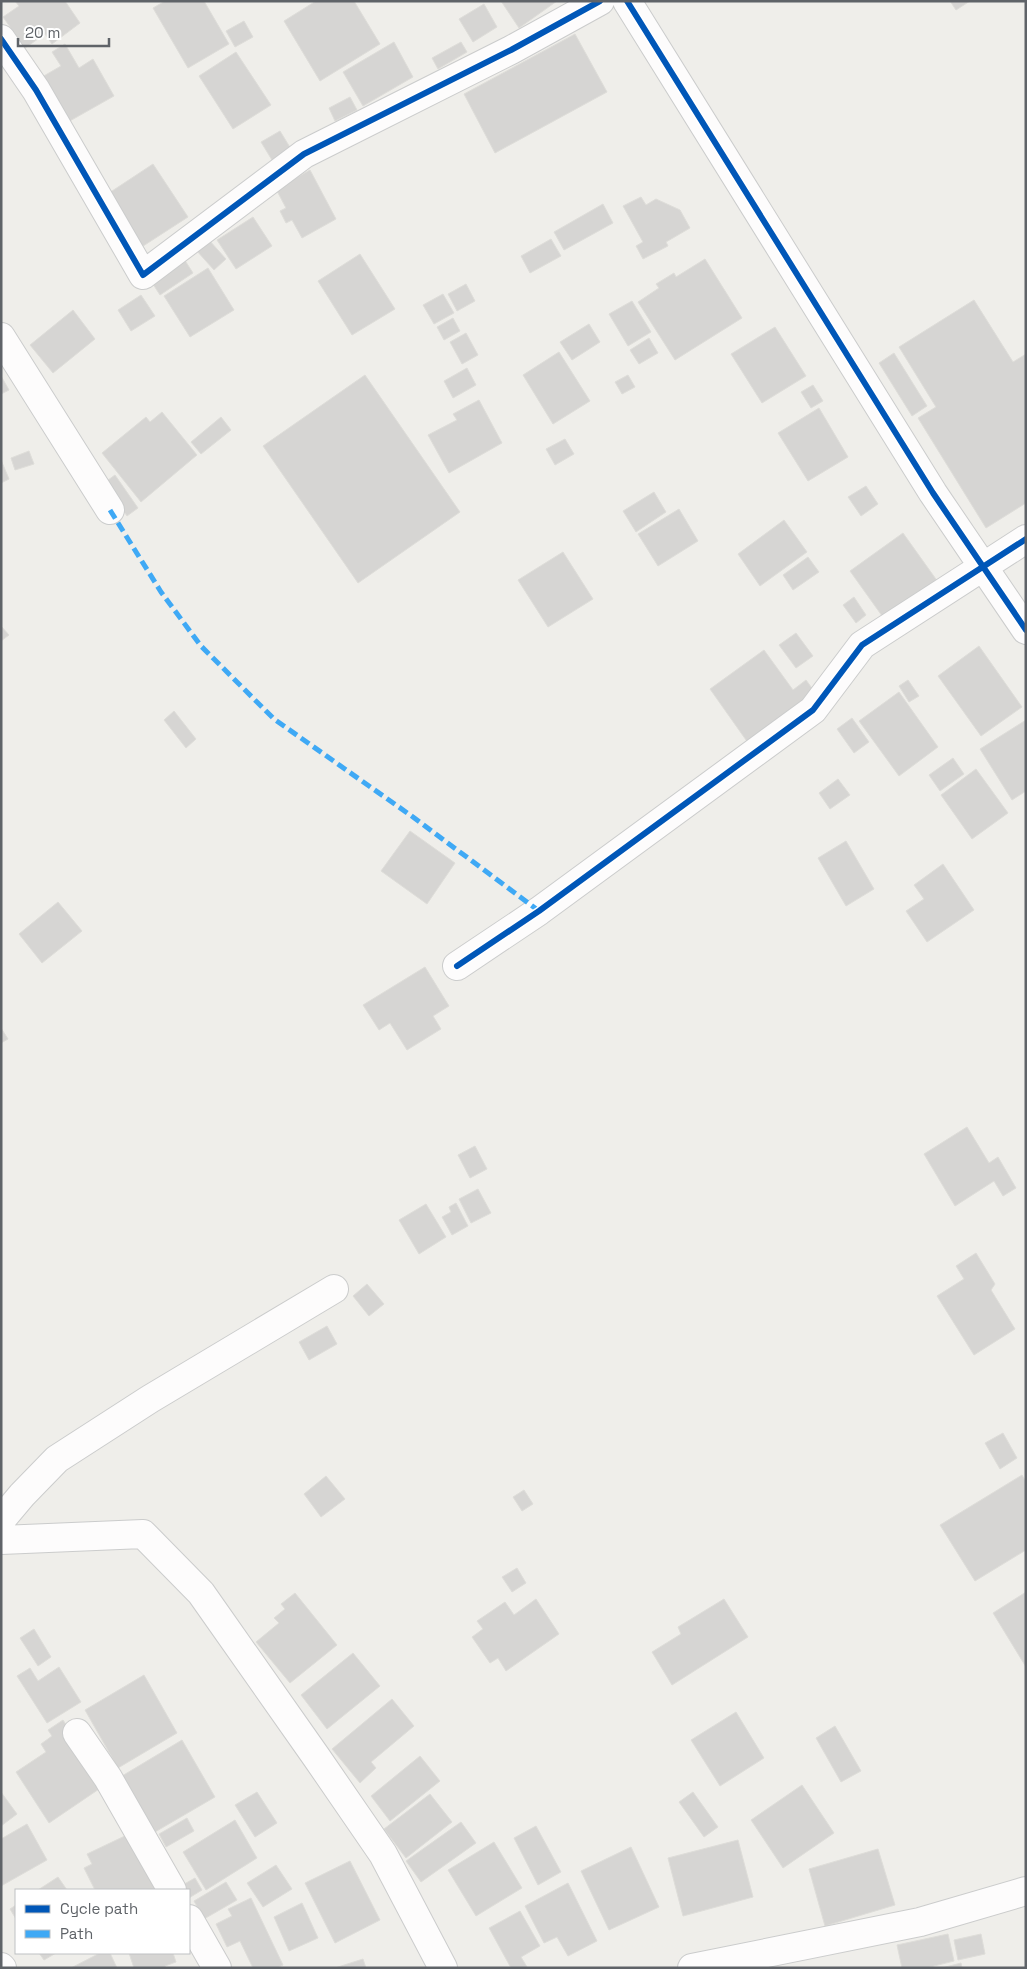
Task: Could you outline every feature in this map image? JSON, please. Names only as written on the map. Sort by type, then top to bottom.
[{"type":"street","points":[[1,39],[36,90],[143,275],[304,154],[510,50],[600,1]]},
{"type":"street","points":[[627,1],[982,568],[1026,630]]},
{"type":"street","points":[[1,336],[110,510]]},
{"type":"street","points":[[456,966],[539,911],[813,710],[862,645],[1026,539]]},
{"type":"street","points":[[1,1520],[57,1459],[150,1399],[334,1289]]},
{"type":"street","points":[[1,1540],[143,1534],[201,1593],[323,1766],[383,1854],[443,1968]]},
{"type":"street","points":[[77,1733],[108,1778],[171,1889]]},
{"type":"street","points":[[692,1968],[920,1922],[1026,1891]]},
{"type":"street","points":[[190,1921],[217,1968]]},
{"type":"building","points":[[15,1],[65,1],[80,23],[52,44],[45,34],[25,48],[3,17],[19,6]]},
{"type":"building","points":[[165,1],[204,1],[229,44],[188,68],[153,8]]},
{"type":"building","points":[[316,1],[354,1],[380,44],[320,81],[284,21]]},
{"type":"building","points":[[501,1],[557,1],[519,28]]},
{"type":"building","points":[[950,1],[970,1],[956,10]]},
{"type":"building","points":[[484,4],[497,27],[473,42],[459,19]]},
{"type":"building","points":[[244,21],[253,37],[235,47],[226,31]]},
{"type":"building","points":[[575,34],[607,92],[495,153],[464,94]]},
{"type":"building","points":[[394,42],[413,77],[363,106],[343,72]]},
{"type":"building","points":[[461,42],[467,52],[438,69],[432,58]]},
{"type":"building","points":[[65,44],[79,68],[93,59],[114,96],[68,122],[42,77],[61,66],[52,52]]},
{"type":"building","points":[[236,52],[271,105],[233,129],[199,76]]},
{"type":"building","points":[[350,97],[357,110],[335,121],[329,108]]},
{"type":"building","points":[[280,131],[291,149],[272,160],[261,142]]},
{"type":"building","points":[[153,164],[188,217],[137,250],[103,197]]},
{"type":"building","points":[[310,170],[336,219],[302,238],[292,220],[286,223],[280,211],[286,208],[276,189]]},
{"type":"building","points":[[641,197],[646,205],[656,199],[680,210],[690,228],[666,242],[668,246],[643,259],[636,246],[643,242],[623,206]]},
{"type":"building","points":[[603,204],[613,223],[564,250],[554,232]]},
{"type":"building","points":[[253,217],[272,246],[236,269],[217,240]]},
{"type":"building","points":[[551,239],[561,256],[530,273],[521,256]]},
{"type":"building","points":[[209,240],[226,259],[214,270],[196,250]]},
{"type":"building","points":[[360,254],[395,309],[352,335],[318,281]]},
{"type":"building","points":[[184,259],[193,273],[160,295],[151,281]]},
{"type":"building","points":[[705,259],[742,318],[675,360],[638,302],[659,288],[656,284],[674,273],[676,277]]},
{"type":"building","points":[[208,268],[234,310],[190,337],[164,296]]},
{"type":"building","points":[[466,284],[475,301],[457,311],[448,294]]},
{"type":"building","points":[[443,294],[454,313],[434,324],[423,305]]},
{"type":"building","points":[[141,295],[155,316],[131,331],[118,310]]},
{"type":"building","points":[[974,300],[1013,362],[1026,354],[1026,503],[986,528],[918,418],[936,407],[899,347]]},
{"type":"building","points":[[632,301],[651,332],[628,346],[609,314]]},
{"type":"building","points":[[73,310],[95,339],[53,373],[30,345]]},
{"type":"building","points":[[453,318],[460,331],[444,340],[437,327]]},
{"type":"building","points":[[589,324],[600,342],[572,360],[560,342]]},
{"type":"building","points":[[775,327],[806,376],[762,403],[731,354]]},
{"type":"building","points":[[466,333],[478,355],[462,364],[450,342]]},
{"type":"building","points":[[649,338],[658,353],[639,364],[630,350]]},
{"type":"building","points":[[559,352],[590,401],[553,424],[523,375]]},
{"type":"building","points":[[894,353],[927,406],[912,416],[879,363]]},
{"type":"building","points":[[467,368],[476,385],[453,398],[444,381]]},
{"type":"building","points":[[365,375],[460,512],[358,583],[263,446]]},
{"type":"building","points":[[628,375],[635,387],[622,394],[615,382]]},
{"type":"building","points":[[1,376],[9,390],[1,394]]},
{"type":"building","points":[[813,385],[823,401],[811,408],[801,392]]},
{"type":"building","points":[[479,400],[502,443],[449,473],[428,435],[457,420],[453,414]]},
{"type":"building","points":[[819,408],[848,457],[808,481],[778,433]]},
{"type":"building","points":[[162,412],[197,455],[141,502],[102,453],[146,417],[150,422]]},
{"type":"building","points":[[221,417],[231,430],[201,454],[191,442]]},
{"type":"building","points":[[565,439],[574,454],[555,465],[546,449]]},
{"type":"building","points":[[29,451],[34,464],[15,470],[11,458]]},
{"type":"building","points":[[1,460],[9,479],[1,483]]},
{"type":"building","points":[[115,475],[138,508],[127,516],[104,483]]},
{"type":"building","points":[[866,486],[878,504],[861,516],[848,497]]},
{"type":"building","points":[[654,492],[666,512],[636,532],[623,511]]},
{"type":"building","points":[[679,509],[698,541],[658,566],[638,534]]},
{"type":"building","points":[[784,520],[807,552],[760,586],[738,554]]},
{"type":"building","points":[[903,533],[938,582],[885,620],[850,571]]},
{"type":"building","points":[[563,552],[593,599],[548,627],[518,580]]},
{"type":"building","points":[[808,557],[819,572],[793,590],[783,575]]},
{"type":"building","points":[[854,597],[866,615],[856,623],[843,605]]},
{"type":"building","points":[[1,626],[9,635],[1,641]]},
{"type":"building","points":[[796,633],[813,656],[796,668],[779,645]]},
{"type":"building","points":[[979,646],[1022,707],[981,736],[938,676]]},
{"type":"building","points":[[764,650],[793,690],[806,680],[819,698],[751,747],[710,689]]},
{"type":"building","points":[[908,680],[919,696],[909,702],[899,686]]},
{"type":"building","points":[[899,692],[938,747],[899,776],[859,721]]},
{"type":"building","points":[[174,711],[196,739],[186,748],[164,720]]},
{"type":"building","points":[[852,718],[869,742],[854,753],[837,729]]},
{"type":"building","points":[[1026,720],[1026,791],[1012,800],[980,749]]},
{"type":"building","points":[[953,758],[964,774],[940,791],[929,775]]},
{"type":"building","points":[[976,769],[1008,813],[972,839],[941,795]]},
{"type":"building","points":[[838,779],[850,795],[830,809],[819,793]]},
{"type":"building","points":[[410,831],[455,863],[427,904],[381,871]]},
{"type":"building","points":[[846,841],[874,889],[846,906],[818,858]]},
{"type":"building","points":[[943,864],[974,910],[927,942],[906,911],[924,899],[914,885]]},
{"type":"building","points":[[58,902],[82,931],[42,963],[19,934]]},
{"type":"building","points":[[425,967],[449,1006],[433,1016],[441,1029],[407,1050],[390,1023],[379,1030],[363,1005]]},
{"type":"building","points":[[1,1028],[8,1039],[1,1043]]},
{"type":"building","points":[[967,1127],[989,1163],[998,1157],[1016,1188],[1003,1196],[994,1181],[955,1206],[924,1154]]},
{"type":"building","points":[[475,1146],[487,1169],[470,1178],[458,1155]]},
{"type":"building","points":[[478,1189],[491,1213],[471,1223],[459,1199]]},
{"type":"building","points":[[456,1203],[468,1226],[452,1235],[442,1217],[451,1212],[449,1207]]},
{"type":"building","points":[[426,1204],[446,1237],[419,1254],[399,1220]]},
{"type":"building","points":[[976,1253],[995,1284],[991,1290],[1015,1329],[974,1355],[937,1296],[964,1279],[956,1266]]},
{"type":"building","points":[[367,1284],[384,1304],[369,1316],[353,1296]]},
{"type":"building","points":[[327,1326],[337,1344],[309,1360],[299,1342]]},
{"type":"building","points":[[1003,1433],[1017,1458],[1000,1469],[985,1443]]},
{"type":"building","points":[[1022,1475],[1026,1482],[1026,1550],[975,1581],[940,1525]]},
{"type":"building","points":[[326,1476],[345,1499],[321,1517],[304,1494]]},
{"type":"building","points":[[524,1490],[533,1504],[522,1511],[513,1497]]},
{"type":"building","points":[[517,1568],[526,1583],[512,1592],[502,1577]]},
{"type":"building","points":[[1026,1592],[1026,1667],[993,1613]]},
{"type":"building","points":[[295,1593],[337,1645],[290,1683],[256,1642],[279,1623],[274,1618],[285,1609],[281,1604]]},
{"type":"building","points":[[536,1599],[559,1634],[506,1671],[498,1658],[490,1663],[472,1637],[483,1629],[477,1621],[505,1602],[514,1615]]},
{"type":"building","points":[[724,1599],[748,1637],[672,1685],[652,1652],[681,1634],[678,1627]]},
{"type":"building","points":[[34,1629],[51,1657],[38,1666],[20,1638]]},
{"type":"building","points":[[353,1653],[380,1686],[327,1729],[301,1695]]},
{"type":"building","points":[[59,1667],[81,1702],[47,1723],[17,1676],[30,1668],[38,1681]]},
{"type":"building","points":[[144,1675],[177,1733],[118,1768],[85,1710]]},
{"type":"building","points":[[392,1699],[414,1726],[371,1762],[376,1768],[360,1783],[332,1749]]},
{"type":"building","points":[[736,1712],[764,1758],[720,1786],[691,1740]]},
{"type":"building","points":[[63,1720],[105,1785],[49,1823],[16,1772],[46,1752],[41,1744],[52,1736],[48,1730]]},
{"type":"building","points":[[835,1726],[861,1771],[841,1782],[816,1738]]},
{"type":"building","points":[[182,1740],[215,1797],[155,1832],[122,1776]]},
{"type":"building","points":[[420,1756],[440,1781],[390,1821],[371,1796]]},
{"type":"building","points":[[802,1785],[834,1833],[783,1868],[751,1820]]},
{"type":"building","points":[[1,1792],[17,1814],[1,1826]]},
{"type":"building","points":[[257,1792],[277,1823],[255,1837],[235,1805]]},
{"type":"building","points":[[693,1792],[718,1827],[704,1837],[679,1802]]},
{"type":"building","points":[[430,1794],[452,1822],[406,1858],[384,1829]]},
{"type":"building","points":[[187,1818],[194,1831],[166,1847],[159,1834]]},
{"type":"building","points":[[235,1820],[257,1858],[206,1890],[183,1852]]},
{"type":"building","points":[[461,1822],[476,1843],[421,1882],[406,1861]]},
{"type":"building","points":[[27,1824],[47,1860],[1,1886],[1,1839]]},
{"type":"building","points":[[536,1826],[561,1872],[538,1885],[514,1838]]},
{"type":"building","points":[[129,1834],[157,1889],[94,1889],[84,1868],[92,1864],[87,1854]]},
{"type":"building","points":[[738,1840],[753,1897],[683,1916],[668,1858]]},
{"type":"building","points":[[494,1842],[522,1888],[476,1916],[448,1870]]},
{"type":"building","points":[[631,1847],[659,1907],[609,1930],[581,1871]]},
{"type":"building","points":[[878,1849],[895,1905],[825,1926],[809,1869]]},
{"type":"building","points":[[350,1861],[380,1920],[335,1943],[305,1883]]},
{"type":"building","points":[[276,1865],[292,1889],[263,1907],[247,1883]]},
{"type":"building","points":[[58,1877],[66,1889],[40,1889]]},
{"type":"building","points":[[195,1878],[202,1890],[190,1897],[190,1889],[180,1889],[179,1887]]},
{"type":"building","points":[[226,1882],[237,1900],[204,1919],[194,1901]]},
{"type":"building","points":[[568,1883],[597,1941],[568,1956],[557,1937],[544,1943],[525,1906]]},
{"type":"building","points":[[251,1898],[283,1965],[277,1968],[253,1968],[240,1941],[227,1947],[216,1924],[232,1916],[228,1909]]},
{"type":"building","points":[[302,1903],[318,1938],[289,1951],[274,1917]]},
{"type":"building","points":[[15,1906],[15,1917],[10,1909]]},
{"type":"building","points":[[520,1911],[540,1946],[521,1957],[527,1967],[511,1968],[489,1928]]},
{"type":"building","points":[[948,1934],[954,1961],[926,1968],[902,1968],[897,1945]]},
{"type":"building","points":[[981,1934],[985,1954],[958,1960],[954,1940]]},
{"type":"building","points":[[40,1954],[54,1954],[44,1960]]},
{"type":"building","points":[[98,1954],[110,1954],[117,1968],[71,1968]]},
{"type":"building","points":[[129,1954],[173,1954],[176,1962],[165,1966],[166,1968],[134,1968]]},
{"type":"building","points":[[363,1959],[366,1968],[335,1968]]},
{"type":"building","points":[[961,1963],[962,1968],[942,1968]]},
{"type":"marked path","points":[[110,510],[161,592],[201,646],[274,719],[413,817],[539,911]]},
{"type":"cycle path","points":[[1,39],[36,90],[143,275],[304,154],[511,50],[600,1]]},
{"type":"cycle path","points":[[627,1],[933,493],[1026,630]]},
{"type":"cycle path","points":[[457,966],[539,911],[813,710],[862,645],[1026,539]]}]
